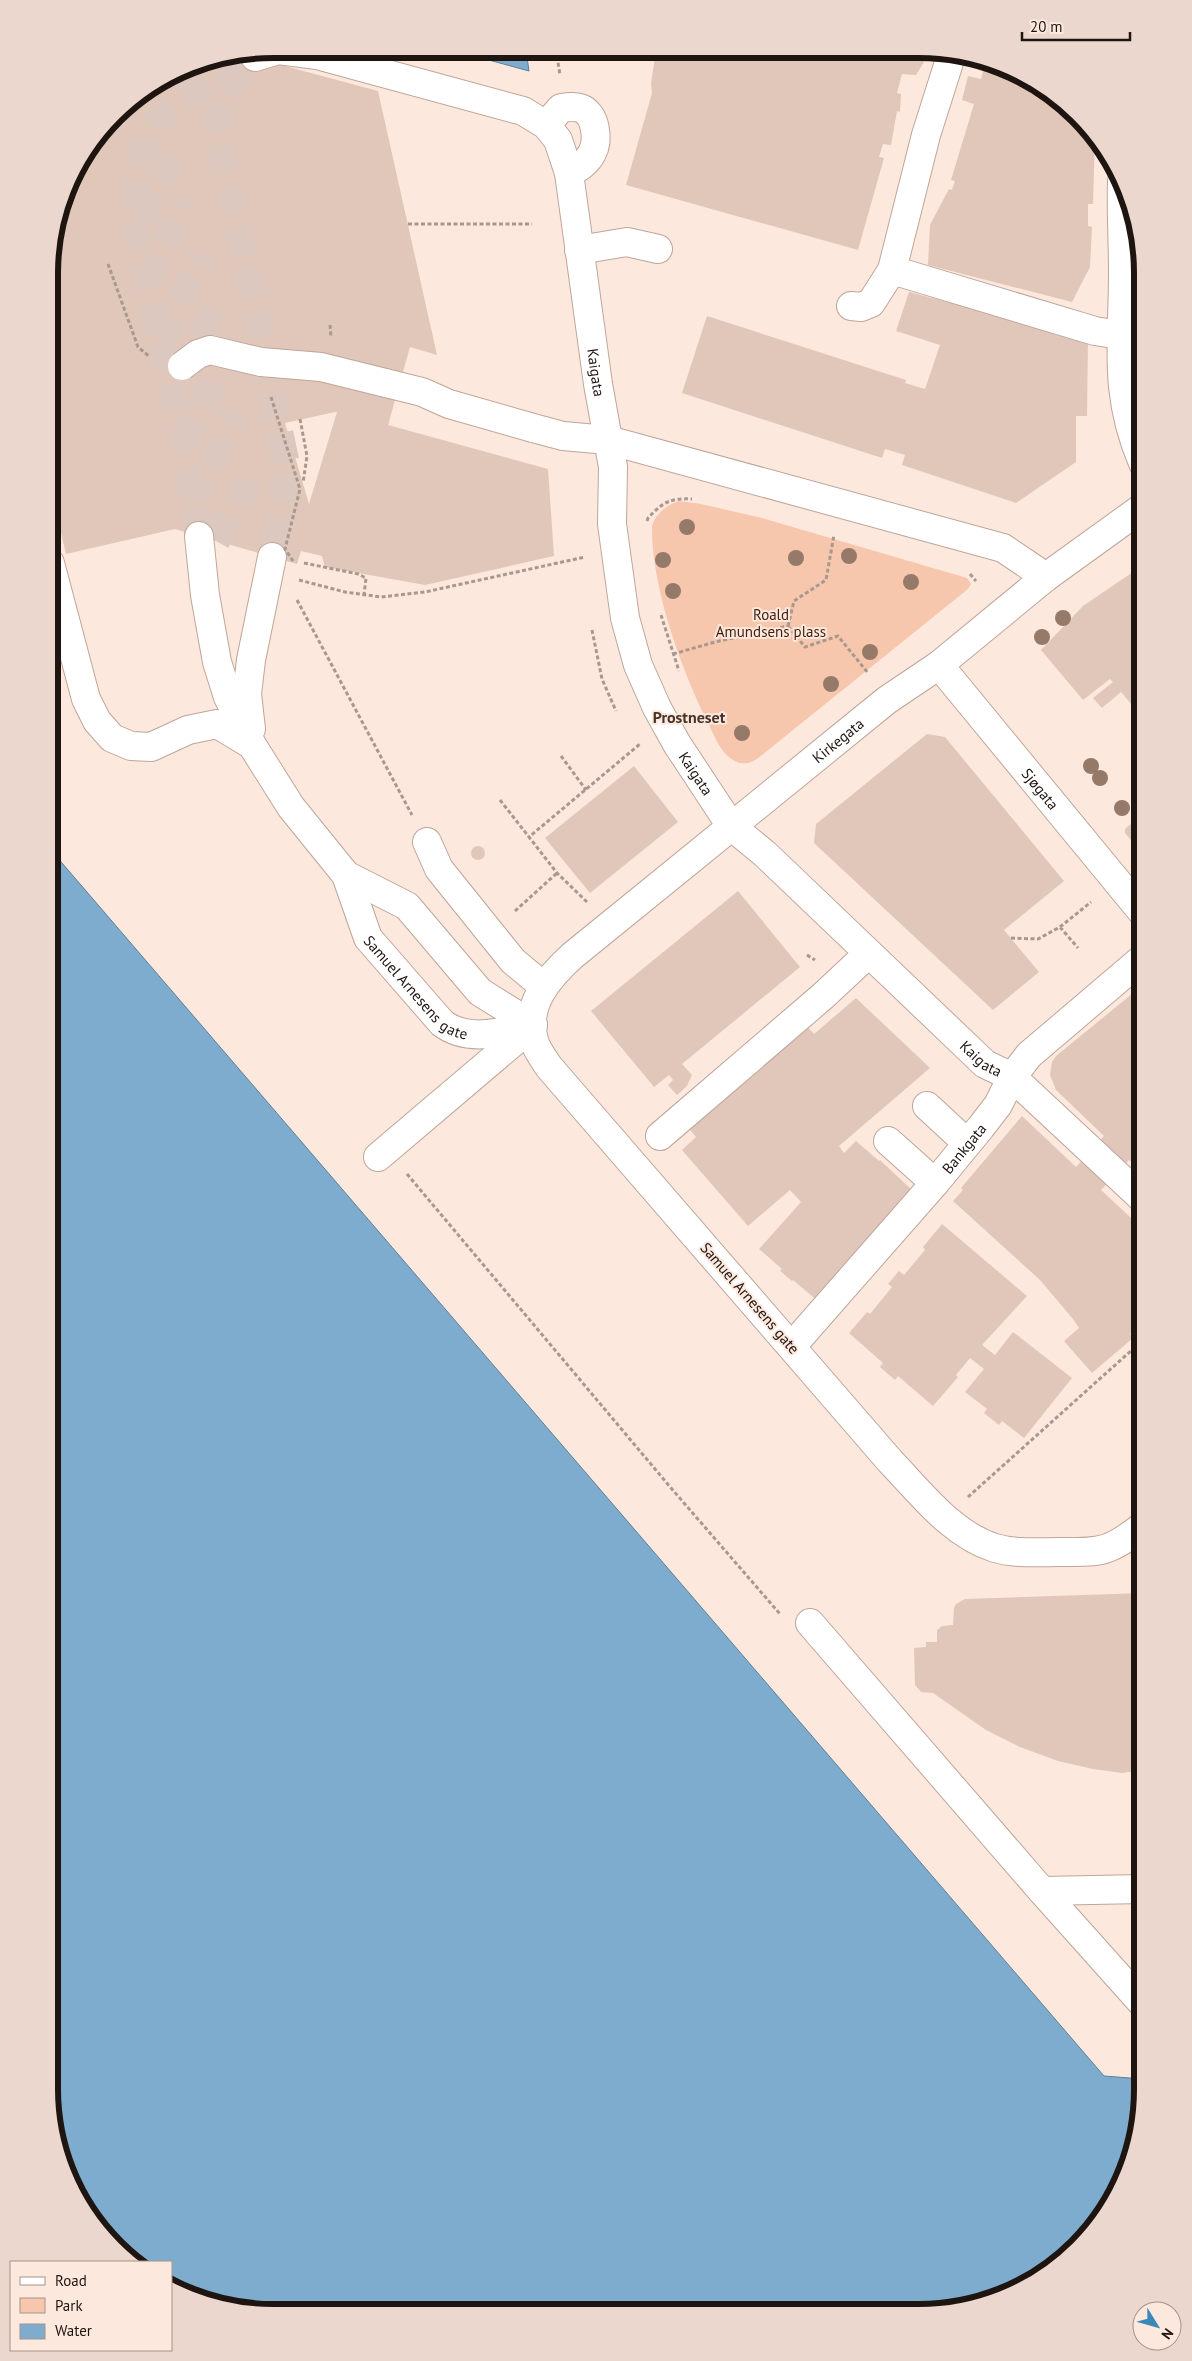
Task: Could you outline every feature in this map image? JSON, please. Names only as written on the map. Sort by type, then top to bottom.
[{"type":"street","points":[[328,58],[523,111],[546,125],[561,108],[580,108],[586,111],[592,120],[596,136],[593,152],[587,161],[569,173]]},
{"type":"street","points":[[850,306],[861,307],[871,303],[892,270],[926,135],[950,60]]},
{"type":"street","name":"Kaigata","points":[[546,125],[558,140],[569,173],[579,250],[613,467],[612,524],[625,618],[644,680],[657,708],[677,744],[731,826],[765,854],[985,1064],[1012,1077],[1134,1191]]},
{"type":"street","points":[[1122,202],[1123,273],[1120,335],[1125,410],[1134,436]]},
{"type":"street","points":[[579,250],[627,242],[658,249]]},
{"type":"street","points":[[892,270],[1095,331],[1120,335]]},
{"type":"street","points":[[182,366],[198,354],[210,350],[261,362],[321,367],[422,392],[449,404],[563,436],[608,440],[1003,548],[1046,576]]},
{"type":"street","name":"Kirkegata","points":[[543,986],[572,956],[887,700],[939,664],[1046,576],[1134,513]]},
{"type":"street","name":"Samuel Arnesens gate","points":[[207,539],[202,568],[205,595],[217,662],[228,697],[252,745],[291,807],[346,875],[368,938],[442,1023],[450,1029],[487,1036],[533,1025]]},
{"type":"street","points":[[252,745],[247,694],[251,660],[282,559]]},
{"type":"street","points":[[58,593],[86,699],[97,721],[112,738],[131,746],[151,747],[188,730],[218,724],[252,745]]},
{"type":"street","name":"Sjøgata","points":[[939,664],[1134,902]]},
{"type":"street","points":[[427,842],[439,869],[513,961],[543,986]]},
{"type":"street","name":"Samuel Arnesens gate","points":[[346,875],[407,906],[480,992],[533,1025]]},
{"type":"street","points":[[660,1136],[823,996],[868,954]]},
{"type":"street","name":"Bankgata","points":[[792,1346],[935,1183],[998,1105],[1012,1077],[1034,1050],[1134,966]]},
{"type":"street","name":"Samuel Arnesens gate","points":[[543,986],[537,996],[533,1039],[549,1067],[890,1461],[943,1516],[970,1535],[995,1548],[1027,1553],[1093,1552],[1108,1549],[1134,1532]]},
{"type":"street","points":[[382,1153],[533,1025]]},
{"type":"street","points":[[927,1106],[967,1143]]},
{"type":"street","points":[[888,1141],[935,1183]]},
{"type":"street","points":[[810,1623],[1042,1891],[1134,1994]]},
{"type":"street","points":[[1042,1891],[1134,1889]]},
{"type":"path","points":[[408,224],[532,224]]},
{"type":"path","points":[[108,264],[138,347],[149,356],[182,366]]},
{"type":"path","points":[[261,362],[300,489],[282,559],[358,574],[366,578],[364,595]]},
{"type":"path","points":[[300,419],[307,456],[303,483]]},
{"type":"path","points":[[646,527],[648,518],[663,504]]},
{"type":"path","points":[[788,626],[794,601],[826,580],[835,533]]},
{"type":"path","points":[[293,578],[345,592],[364,595],[381,596],[425,592],[591,556],[615,545]]},
{"type":"path","points":[[293,593],[427,842]]},
{"type":"path","points":[[660,612],[682,678]]},
{"type":"path","points":[[673,654],[715,642],[788,626]]},
{"type":"path","points":[[788,626],[805,647],[838,636],[872,677]]},
{"type":"path","points":[[529,838],[640,744]]},
{"type":"path","points":[[560,756],[586,790]]},
{"type":"path","points":[[500,800],[557,874],[590,904]]},
{"type":"path","points":[[514,912],[557,874]]},
{"type":"path","points":[[1011,938],[1038,939],[1060,927],[1091,901]]},
{"type":"path","points":[[1060,927],[1078,948]]},
{"type":"path","points":[[382,1153],[782,1616]]},
{"type":"path","points":[[968,1497],[1134,1348]]},
{"type":"green space","name":"Roald Amundsens plass","points":[[679,501],[762,518],[967,578],[971,584],[968,589],[760,756],[749,763],[737,762],[727,755],[713,734],[678,653],[662,600],[653,549],[652,526],[662,510]]},
{"type":"water","points":[[481,58],[527,58],[529,71]]},
{"type":"water","points":[[58,858],[1104,2076],[1134,2078],[1134,2102],[1133,2116],[1123,2157],[1106,2196],[1098,2208],[1081,2230],[1061,2250],[1027,2275],[988,2292],[947,2302],[919,2304],[273,2304],[245,2302],[204,2292],[172,2278],[172,2261],[145,2261],[111,2230],[86,2196],[74,2171],[65,2144],[58,2102]]},
{"type":"building","points":[[256,58],[378,91],[437,355],[410,347],[388,425],[548,469],[554,556],[425,585],[325,567],[322,556],[301,551],[297,564],[175,529],[66,554],[58,520],[58,259],[59,245],[69,204],[86,165],[94,153],[111,131],[131,111],[153,94],[190,74],[217,65]],"holes":[[[337,412],[309,504],[285,423]]]},
{"type":"building","points":[[655,58],[919,58],[924,62],[916,75],[902,74],[897,93],[901,94],[900,112],[897,111],[891,145],[883,144],[879,157],[884,158],[858,250],[626,185],[652,93],[651,83]]},
{"type":"building","points":[[984,68],[1027,86],[1061,111],[1095,148],[1093,204],[1088,204],[1088,226],[1092,227],[1090,267],[1072,302],[928,265],[930,225],[949,189],[952,190],[955,181],[951,180],[974,104],[962,100],[968,76],[981,79]]},
{"type":"building","points":[[909,292],[1088,339],[1087,416],[1076,416],[1076,462],[1016,503],[902,465],[905,455],[885,449],[882,458],[682,393],[707,316],[906,380],[905,383],[925,389],[940,345],[896,331]]},
{"type":"building","points":[[1133,572],[1134,573],[1134,707],[1121,692],[1102,708],[1093,698],[1113,682],[1110,679],[1083,700],[1041,650],[1083,606]]},
{"type":"building","points":[[927,734],[945,737],[1064,881],[1004,930],[1039,972],[993,1010],[814,843],[816,824]]},
{"type":"building","points":[[634,766],[678,822],[590,893],[545,838]]},
{"type":"building","points":[[1134,822],[1134,844],[1125,833],[1125,829]]},
{"type":"building","points":[[475,846],[481,846],[485,853],[481,860],[475,860],[471,856],[471,850]]},
{"type":"building","points":[[738,891],[800,967],[682,1064],[692,1075],[687,1086],[677,1095],[668,1085],[673,1080],[669,1075],[654,1087],[591,1011]]},
{"type":"building","points":[[1134,992],[1134,1165],[1129,1160],[1101,1190],[1134,1221],[1134,1331],[1130,1334],[1133,1338],[1092,1373],[1064,1341],[1079,1328],[1073,1319],[1040,1280],[953,1201],[963,1190],[961,1188],[1022,1116],[1076,1167],[1104,1136],[1056,1090],[1050,1075],[1052,1062],[1056,1056]]},
{"type":"building","points":[[856,998],[930,1068],[839,1146],[844,1153],[856,1141],[880,1160],[913,1191],[819,1302],[780,1271],[782,1269],[759,1249],[801,1202],[790,1190],[748,1226],[682,1150],[696,1137],[686,1125],[804,1023],[814,1034]]},
{"type":"building","points":[[942,1224],[1027,1296],[982,1345],[995,1355],[1013,1332],[1072,1378],[1024,1438],[1002,1421],[999,1425],[984,1413],[987,1409],[965,1392],[984,1369],[970,1358],[956,1375],[958,1377],[933,1406],[898,1376],[895,1380],[880,1367],[883,1363],[849,1333],[867,1312],[870,1314],[892,1287],[888,1284],[899,1271],[904,1275],[925,1250],[923,1247]]},
{"type":"building","points":[[1134,1593],[1134,1771],[1122,1773],[1093,1769],[1058,1761],[1020,1747],[986,1730],[933,1693],[921,1692],[915,1685],[914,1648],[926,1647],[926,1642],[937,1642],[937,1630],[942,1626],[953,1625],[954,1608],[956,1604],[965,1599]]},
{"type":"tunnel","points":[[199,536],[184,444],[133,219],[146,133],[172,105],[252,58]]},
{"type":"tunnel","points":[[243,69],[229,86],[221,101],[218,118],[218,140],[263,341],[272,399],[287,469],[272,557]]},
{"type":"tunnel","points":[[141,219],[176,148]]},
{"type":"tunnel","points":[[148,283],[188,198]]},
{"type":"tunnel","points":[[161,340],[202,255]]},
{"type":"tunnel","points":[[181,372],[213,307]]},
{"type":"tunnel","points":[[184,444],[225,360]]},
{"type":"tunnel","points":[[195,503],[196,497],[236,414]]},
{"type":"tunnel","points":[[216,541],[254,472]]},
{"type":"district","name":"Prostneset","points":[[689,717]]}]
